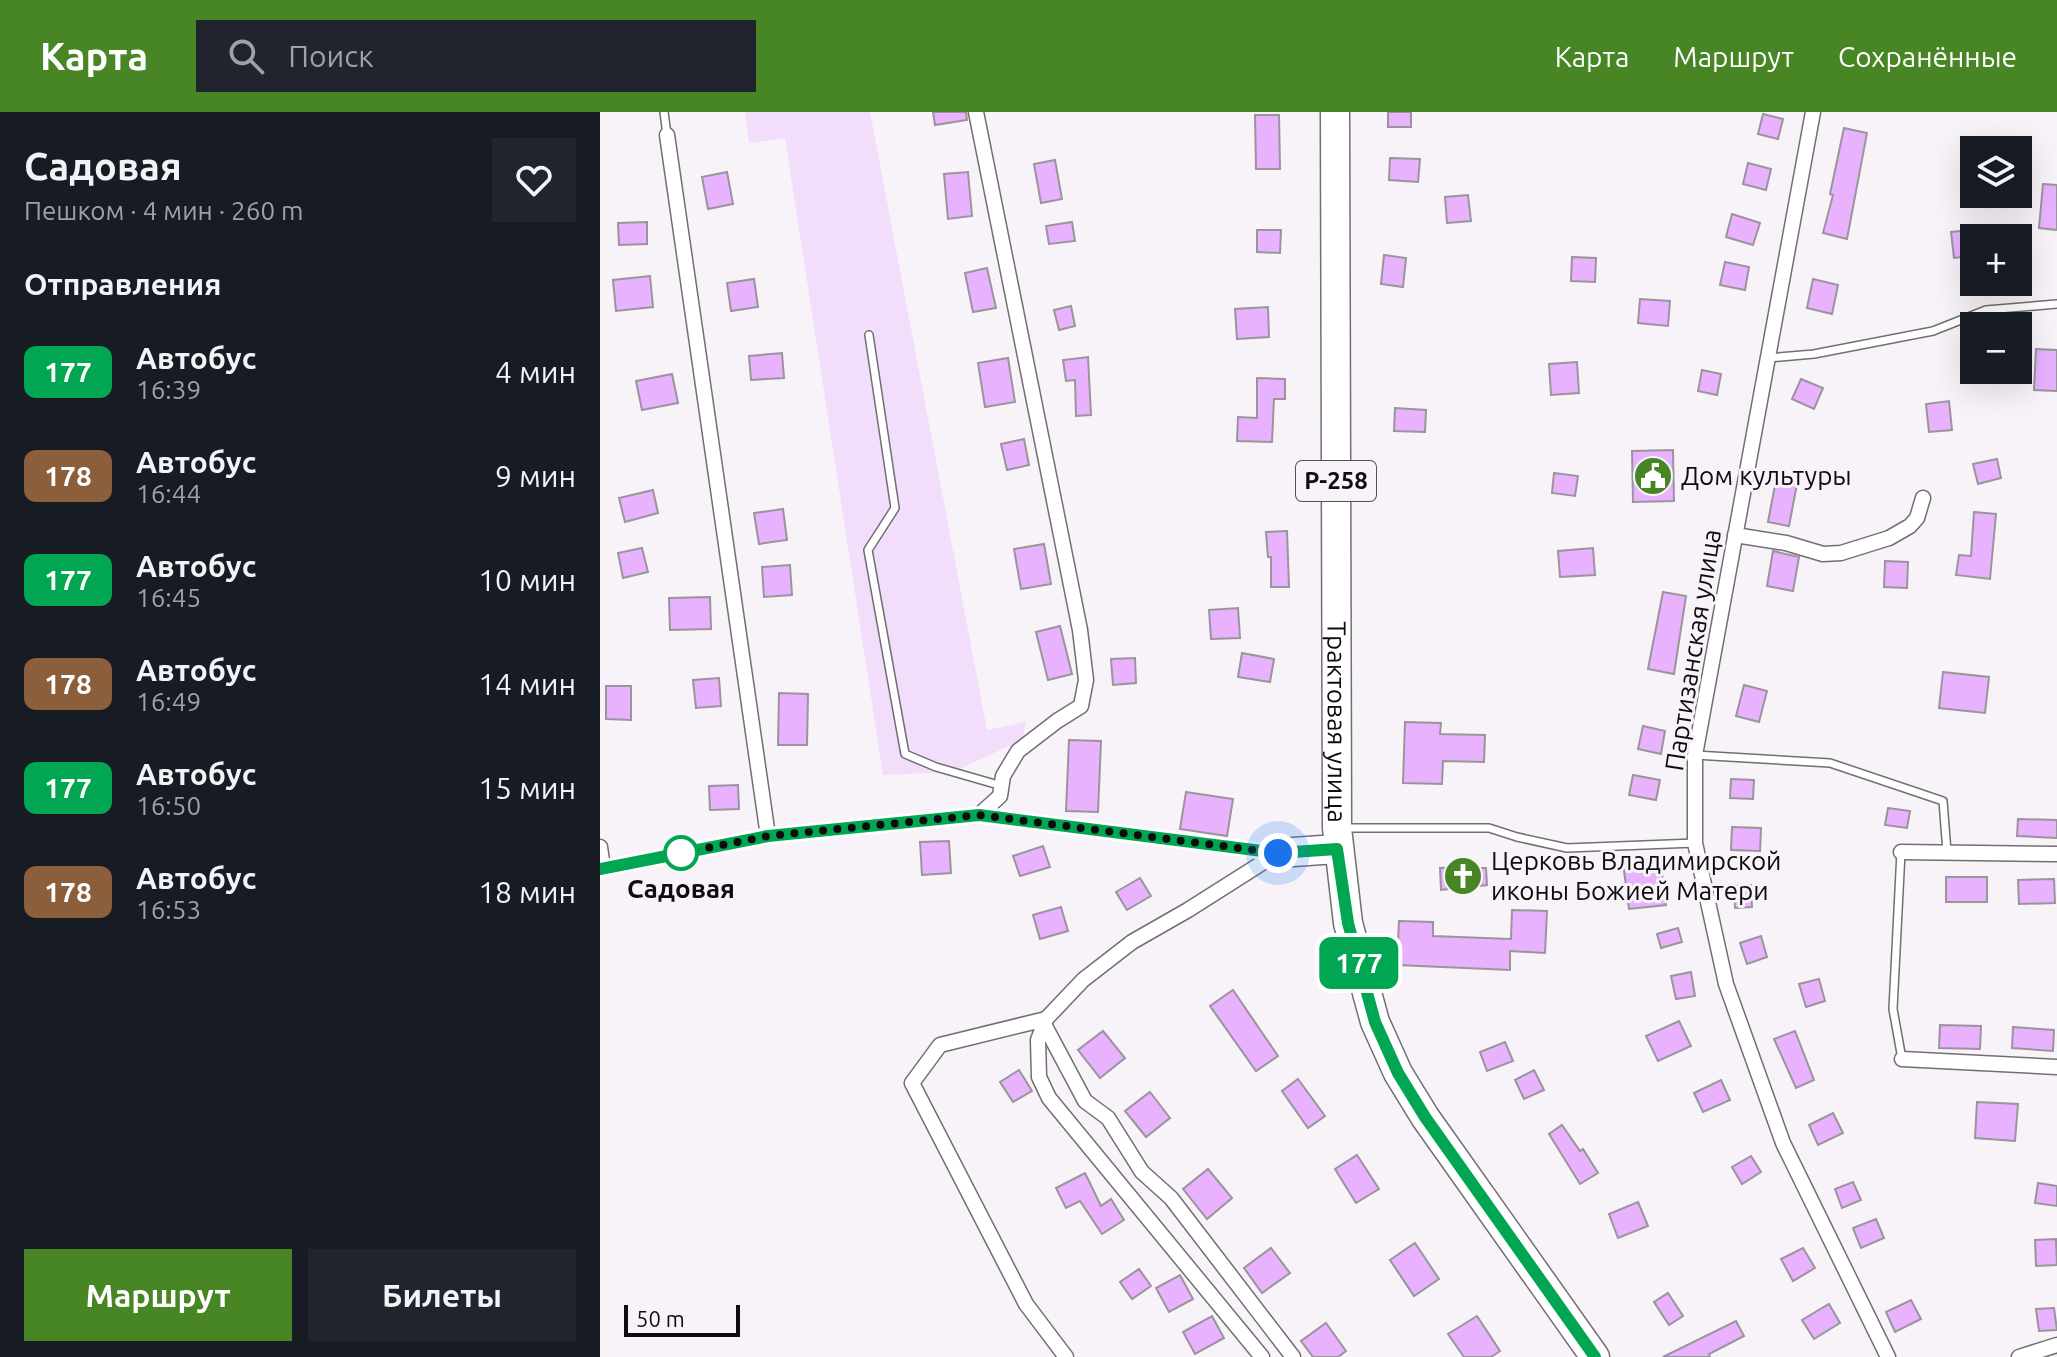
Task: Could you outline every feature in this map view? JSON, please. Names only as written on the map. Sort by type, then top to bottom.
[{"type":"highway","name":"Трактовая улица","points":[[1335,112],[1337,839],[1348,923],[1375,1022],[1398,1073],[1425,1117],[1595,1357]]},
{"type":"highway","points":[[1278,853],[1337,839]]},
{"type":"street","points":[[976,112],[1080,630],[1086,680],[1081,706],[1018,751],[1003,776],[1000,796],[979,815]]},
{"type":"street","name":"Партизанская улица","points":[[1813,112],[1695,755],[1695,843],[1726,984],[1783,1143],[1888,1357]]},
{"type":"street","points":[[667,135],[768,836]]},
{"type":"street","points":[[1735,535],[1786,543],[1823,554],[1841,553],[1889,538],[1910,526],[1917,518],[1923,498]]},
{"type":"street","points":[[600,847],[601,869],[768,836],[979,815],[1278,853]]},
{"type":"street","points":[[1901,852],[2057,854]]},
{"type":"street","points":[[1262,1357],[1049,1098],[1039,1077],[1038,1040],[1045,1022],[1083,980],[1132,942],[1278,853]]},
{"type":"street","points":[[1045,1022],[940,1045],[912,1083],[1026,1304],[1066,1357]]},
{"type":"street","points":[[1045,1022],[1085,1101],[1108,1118],[1142,1172],[1171,1198],[1293,1357]]},
{"type":"street","points":[[1902,1059],[2057,1067]]},
{"type":"street","points":[[2019,1357],[2057,1345]]},
{"type":"lane","points":[[664,112],[667,135]]},
{"type":"lane","points":[[1768,358],[1814,354],[1933,331],[1986,310],[2057,304]]},
{"type":"lane","points":[[869,335],[895,508],[868,550],[905,754],[936,767],[1002,786]]},
{"type":"lane","points":[[1695,755],[1830,763],[1943,801],[1947,853]]},
{"type":"lane","points":[[1337,839],[1489,828],[1567,848],[1695,843]]},
{"type":"lane","points":[[1901,852],[1893,1009],[1902,1059]]},
{"type":"shaded area","points":[[745,112],[870,112],[987,730],[1026,722],[1022,740],[953,772],[883,775],[785,138],[749,143]]},
{"type":"building","points":[[933,112],[966,112],[967,120],[935,125]]},
{"type":"building","points":[[1388,112],[1411,112],[1411,127],[1388,127]]},
{"type":"building","points":[[1763,114],[1783,119],[1778,139],[1758,134]]},
{"type":"building","points":[[1255,115],[1279,115],[1280,169],[1256,169]]},
{"type":"building","points":[[1844,128],[1867,133],[1847,239],[1823,233]]},
{"type":"building","points":[[1390,158],[1420,159],[1418,182],[1389,180]]},
{"type":"building","points":[[1055,160],[1062,199],[1041,203],[1034,164]]},
{"type":"building","points":[[1748,163],[1771,169],[1766,190],[1743,184]]},
{"type":"building","points":[[727,172],[733,204],[708,209],[702,177]]},
{"type":"building","points":[[968,172],[972,216],[948,219],[944,174]]},
{"type":"building","points":[[2043,184],[2057,185],[2057,230],[2039,228]]},
{"type":"building","points":[[1468,195],[1471,221],[1447,223],[1445,197]]},
{"type":"building","points":[[1732,214],[1760,223],[1753,245],[1726,237]]},
{"type":"building","points":[[647,222],[647,244],[619,245],[618,223]]},
{"type":"building","points":[[1072,222],[1075,241],[1049,244],[1046,226]]},
{"type":"building","points":[[1257,230],[1281,230],[1280,253],[1257,252]]},
{"type":"building","points":[[1960,231],[1960,257],[1954,258],[1951,232]]},
{"type":"building","points":[[1384,255],[1406,258],[1403,287],[1381,284]]},
{"type":"building","points":[[1572,257],[1596,258],[1595,282],[1571,281]]},
{"type":"building","points":[[1725,262],[1749,267],[1745,290],[1720,285]]},
{"type":"building","points":[[987,268],[996,308],[973,312],[965,273]]},
{"type":"building","points":[[650,276],[653,307],[616,311],[613,280]]},
{"type":"building","points":[[754,279],[758,307],[731,311],[727,283]]},
{"type":"building","points":[[1813,279],[1838,285],[1832,314],[1807,308]]},
{"type":"building","points":[[1640,299],[1670,301],[1668,326],[1638,323]]},
{"type":"building","points":[[1071,306],[1075,326],[1059,330],[1054,310]]},
{"type":"building","points":[[1268,307],[1269,337],[1237,339],[1235,309]]},
{"type":"building","points":[[2036,349],[2057,350],[2057,391],[2034,390]]},
{"type":"building","points":[[782,353],[784,378],[751,380],[749,356]]},
{"type":"building","points":[[1088,357],[1091,415],[1076,416],[1075,380],[1066,381],[1063,360]]},
{"type":"building","points":[[1008,358],[1015,402],[985,407],[978,363]]},
{"type":"building","points":[[1577,362],[1579,393],[1551,395],[1549,364]]},
{"type":"building","points":[[1702,370],[1721,374],[1717,395],[1698,391]]},
{"type":"building","points":[[672,374],[678,403],[642,410],[636,381]]},
{"type":"building","points":[[1257,378],[1285,379],[1285,399],[1274,399],[1272,442],[1237,441],[1238,417],[1257,418]]},
{"type":"building","points":[[1801,379],[1823,388],[1814,409],[1792,399]]},
{"type":"building","points":[[1949,401],[1952,430],[1929,432],[1926,404]]},
{"type":"building","points":[[1395,408],[1426,410],[1425,432],[1394,431]]},
{"type":"building","points":[[1024,439],[1029,465],[1007,470],[1001,444]]},
{"type":"building","name":"Дом культуры","points":[[1673,450],[1674,501],[1633,502],[1632,451]]},
{"type":"building","points":[[1997,459],[2001,478],[1978,484],[1973,464]]},
{"type":"building","points":[[1554,473],[1578,476],[1575,496],[1552,493]]},
{"type":"building","points":[[1776,480],[1797,484],[1789,526],[1768,522]]},
{"type":"building","points":[[653,490],[658,513],[625,522],[619,498]]},
{"type":"building","points":[[783,509],[787,540],[759,544],[754,513]]},
{"type":"building","points":[[1974,512],[1996,514],[1990,579],[1956,575],[1959,555],[1971,556]]},
{"type":"building","points":[[1287,531],[1289,587],[1271,587],[1271,557],[1268,557],[1266,532]]},
{"type":"building","points":[[1044,544],[1051,584],[1021,589],[1014,549]]},
{"type":"building","points":[[642,548],[648,572],[623,578],[618,553]]},
{"type":"building","points":[[1593,548],[1595,575],[1560,577],[1558,551]]},
{"type":"building","points":[[1773,551],[1799,557],[1793,591],[1767,586]]},
{"type":"building","points":[[1885,561],[1908,562],[1907,588],[1884,587]]},
{"type":"building","points":[[790,565],[792,595],[764,597],[762,567]]},
{"type":"building","points":[[1663,592],[1686,596],[1674,674],[1648,669]]},
{"type":"building","points":[[710,597],[711,629],[670,630],[669,598]]},
{"type":"building","points":[[1238,608],[1240,638],[1211,639],[1209,610]]},
{"type":"building","points":[[1060,626],[1072,674],[1048,680],[1036,632]]},
{"type":"building","points":[[1242,653],[1274,659],[1270,682],[1238,677]]},
{"type":"building","points":[[1135,658],[1136,683],[1113,685],[1111,659]]},
{"type":"building","points":[[1943,672],[1989,677],[1985,713],[1939,708]]},
{"type":"building","points":[[719,678],[721,706],[696,708],[693,680]]},
{"type":"building","points":[[1744,685],[1767,691],[1759,722],[1736,716]]},
{"type":"building","points":[[606,686],[631,686],[631,720],[606,719]]},
{"type":"building","points":[[779,693],[808,694],[807,745],[778,745]]},
{"type":"building","points":[[1405,722],[1441,723],[1440,734],[1485,735],[1484,762],[1443,761],[1442,784],[1403,783]]},
{"type":"building","points":[[1643,726],[1665,731],[1661,754],[1638,749]]},
{"type":"building","points":[[1069,740],[1101,741],[1098,812],[1066,811]]},
{"type":"building","points":[[1633,775],[1660,780],[1656,800],[1629,795]]},
{"type":"building","points":[[1731,779],[1754,780],[1753,799],[1730,798]]},
{"type":"building","points":[[738,785],[739,809],[710,810],[709,786]]},
{"type":"building","points":[[1186,792],[1233,799],[1227,836],[1180,829]]},
{"type":"building","points":[[1888,808],[1910,811],[1907,828],[1885,825]]},
{"type":"building","points":[[2018,819],[2057,820],[2057,838],[2017,836]]},
{"type":"building","points":[[1732,827],[1761,828],[1760,851],[1731,850]]},
{"type":"building","points":[[949,841],[951,873],[922,875],[920,842]]},
{"type":"building","points":[[1043,846],[1050,867],[1020,876],[1013,856]]},
{"type":"building","points":[[1660,858],[1666,905],[1629,909],[1623,863]]},
{"type":"building","name":"Церковь Владимирской иконы Божией Матери","points":[[1440,868],[1486,868],[1487,885],[1441,890]]},
{"type":"building","points":[[1946,877],[1987,877],[1987,902],[1946,902]]},
{"type":"building","points":[[1140,878],[1151,896],[1127,910],[1116,892]]},
{"type":"building","points":[[2054,879],[2055,903],[2019,904],[2018,880]]},
{"type":"building","points":[[1751,885],[1752,907],[1735,908],[1734,886]]},
{"type":"building","points":[[1061,907],[1068,931],[1040,939],[1033,915]]},
{"type":"building","points":[[1512,910],[1547,911],[1545,953],[1510,951],[1510,970],[1397,965],[1399,921],[1433,922],[1433,936],[1511,939]]},
{"type":"building","points":[[1678,928],[1682,942],[1661,948],[1657,934]]},
{"type":"building","points":[[1761,936],[1767,957],[1747,964],[1740,943]]},
{"type":"building","points":[[1691,972],[1695,996],[1676,999],[1671,976]]},
{"type":"building","points":[[1819,979],[1825,1001],[1806,1007],[1799,984]]},
{"type":"building","points":[[1233,990],[1278,1056],[1256,1071],[1210,1006]]},
{"type":"building","points":[[1679,1021],[1691,1046],[1658,1061],[1646,1036]]},
{"type":"building","points":[[1940,1025],[1981,1026],[1980,1049],[1939,1048]]},
{"type":"building","points":[[2013,1027],[2054,1030],[2053,1051],[2012,1048]]},
{"type":"building","points":[[1103,1031],[1125,1058],[1100,1078],[1078,1050]]},
{"type":"building","points":[[1795,1031],[1814,1080],[1796,1088],[1774,1039]]},
{"type":"building","points":[[1505,1042],[1513,1061],[1487,1071],[1480,1052]]},
{"type":"building","points":[[1019,1070],[1032,1091],[1013,1102],[1000,1082]]},
{"type":"building","points":[[1534,1070],[1544,1090],[1524,1099],[1515,1080]]},
{"type":"building","points":[[1298,1079],[1325,1116],[1308,1128],[1282,1091]]},
{"type":"building","points":[[1721,1080],[1730,1100],[1703,1112],[1694,1093]]},
{"type":"building","points":[[1150,1092],[1170,1118],[1146,1137],[1125,1111]]},
{"type":"building","points":[[1977,1102],[2018,1104],[2015,1141],[1975,1138]]},
{"type":"building","points":[[1833,1113],[1843,1133],[1818,1145],[1809,1125]]},
{"type":"building","points":[[1562,1125],[1598,1173],[1580,1184],[1549,1134]]},
{"type":"building","points":[[1357,1155],[1379,1189],[1356,1203],[1335,1169]]},
{"type":"building","points":[[1751,1156],[1761,1172],[1742,1184],[1732,1167]]},
{"type":"building","points":[[1208,1169],[1232,1198],[1207,1219],[1183,1189]]},
{"type":"building","points":[[1085,1173],[1101,1206],[1111,1199],[1124,1220],[1102,1234],[1080,1201],[1066,1208],[1056,1188]]},
{"type":"building","points":[[1853,1182],[1861,1200],[1842,1208],[1835,1189]]},
{"type":"building","points":[[2038,1183],[2057,1186],[2057,1206],[2035,1203]]},
{"type":"building","points":[[1638,1202],[1648,1226],[1618,1238],[1609,1214]]},
{"type":"building","points":[[1876,1219],[1884,1238],[1861,1248],[1853,1228]]},
{"type":"building","points":[[2056,1239],[2057,1265],[2036,1266],[2035,1240]]},
{"type":"building","points":[[1415,1243],[1439,1279],[1414,1296],[1390,1260]]},
{"type":"building","points":[[1271,1248],[1290,1273],[1262,1293],[1244,1268]]},
{"type":"building","points":[[1803,1248],[1815,1268],[1793,1281],[1781,1259]]},
{"type":"building","points":[[1139,1269],[1151,1286],[1132,1299],[1120,1282]]},
{"type":"building","points":[[1180,1275],[1193,1299],[1169,1312],[1156,1288]]},
{"type":"building","points":[[1668,1293],[1683,1316],[1669,1325],[1654,1302]]},
{"type":"building","points":[[1911,1300],[1921,1319],[1895,1332],[1886,1312]]},
{"type":"building","points":[[1829,1304],[1840,1323],[1814,1339],[1802,1320]]},
{"type":"building","points":[[2054,1308],[2057,1330],[2039,1331],[2036,1309]]},
{"type":"building","points":[[1212,1316],[1224,1338],[1195,1354],[1183,1332]]},
{"type":"building","points":[[1477,1316],[1500,1351],[1491,1357],[1464,1357],[1448,1334]]},
{"type":"building","points":[[1736,1321],[1744,1336],[1709,1354],[1710,1357],[1663,1357]]},
{"type":"building","points":[[1326,1323],[1346,1351],[1338,1357],[1313,1357],[1301,1341]]},
{"type":"bus line","name":"177","points":[[600,869],[768,836],[979,815],[1278,853],[1337,849],[1348,923],[1375,1022],[1398,1073],[1425,1117],[1595,1357]]},
{"type":"place","name":"Дом культуры","points":[[1653,476]]},
{"type":"place","name":"Садовая","points":[[681,853]]},
{"type":"place","name":"Церковь Владимирской иконы Божией Матери","points":[[1463,876]]},
{"type":"route","points":[[681,853],[768,836],[979,815],[1278,853]]}]
